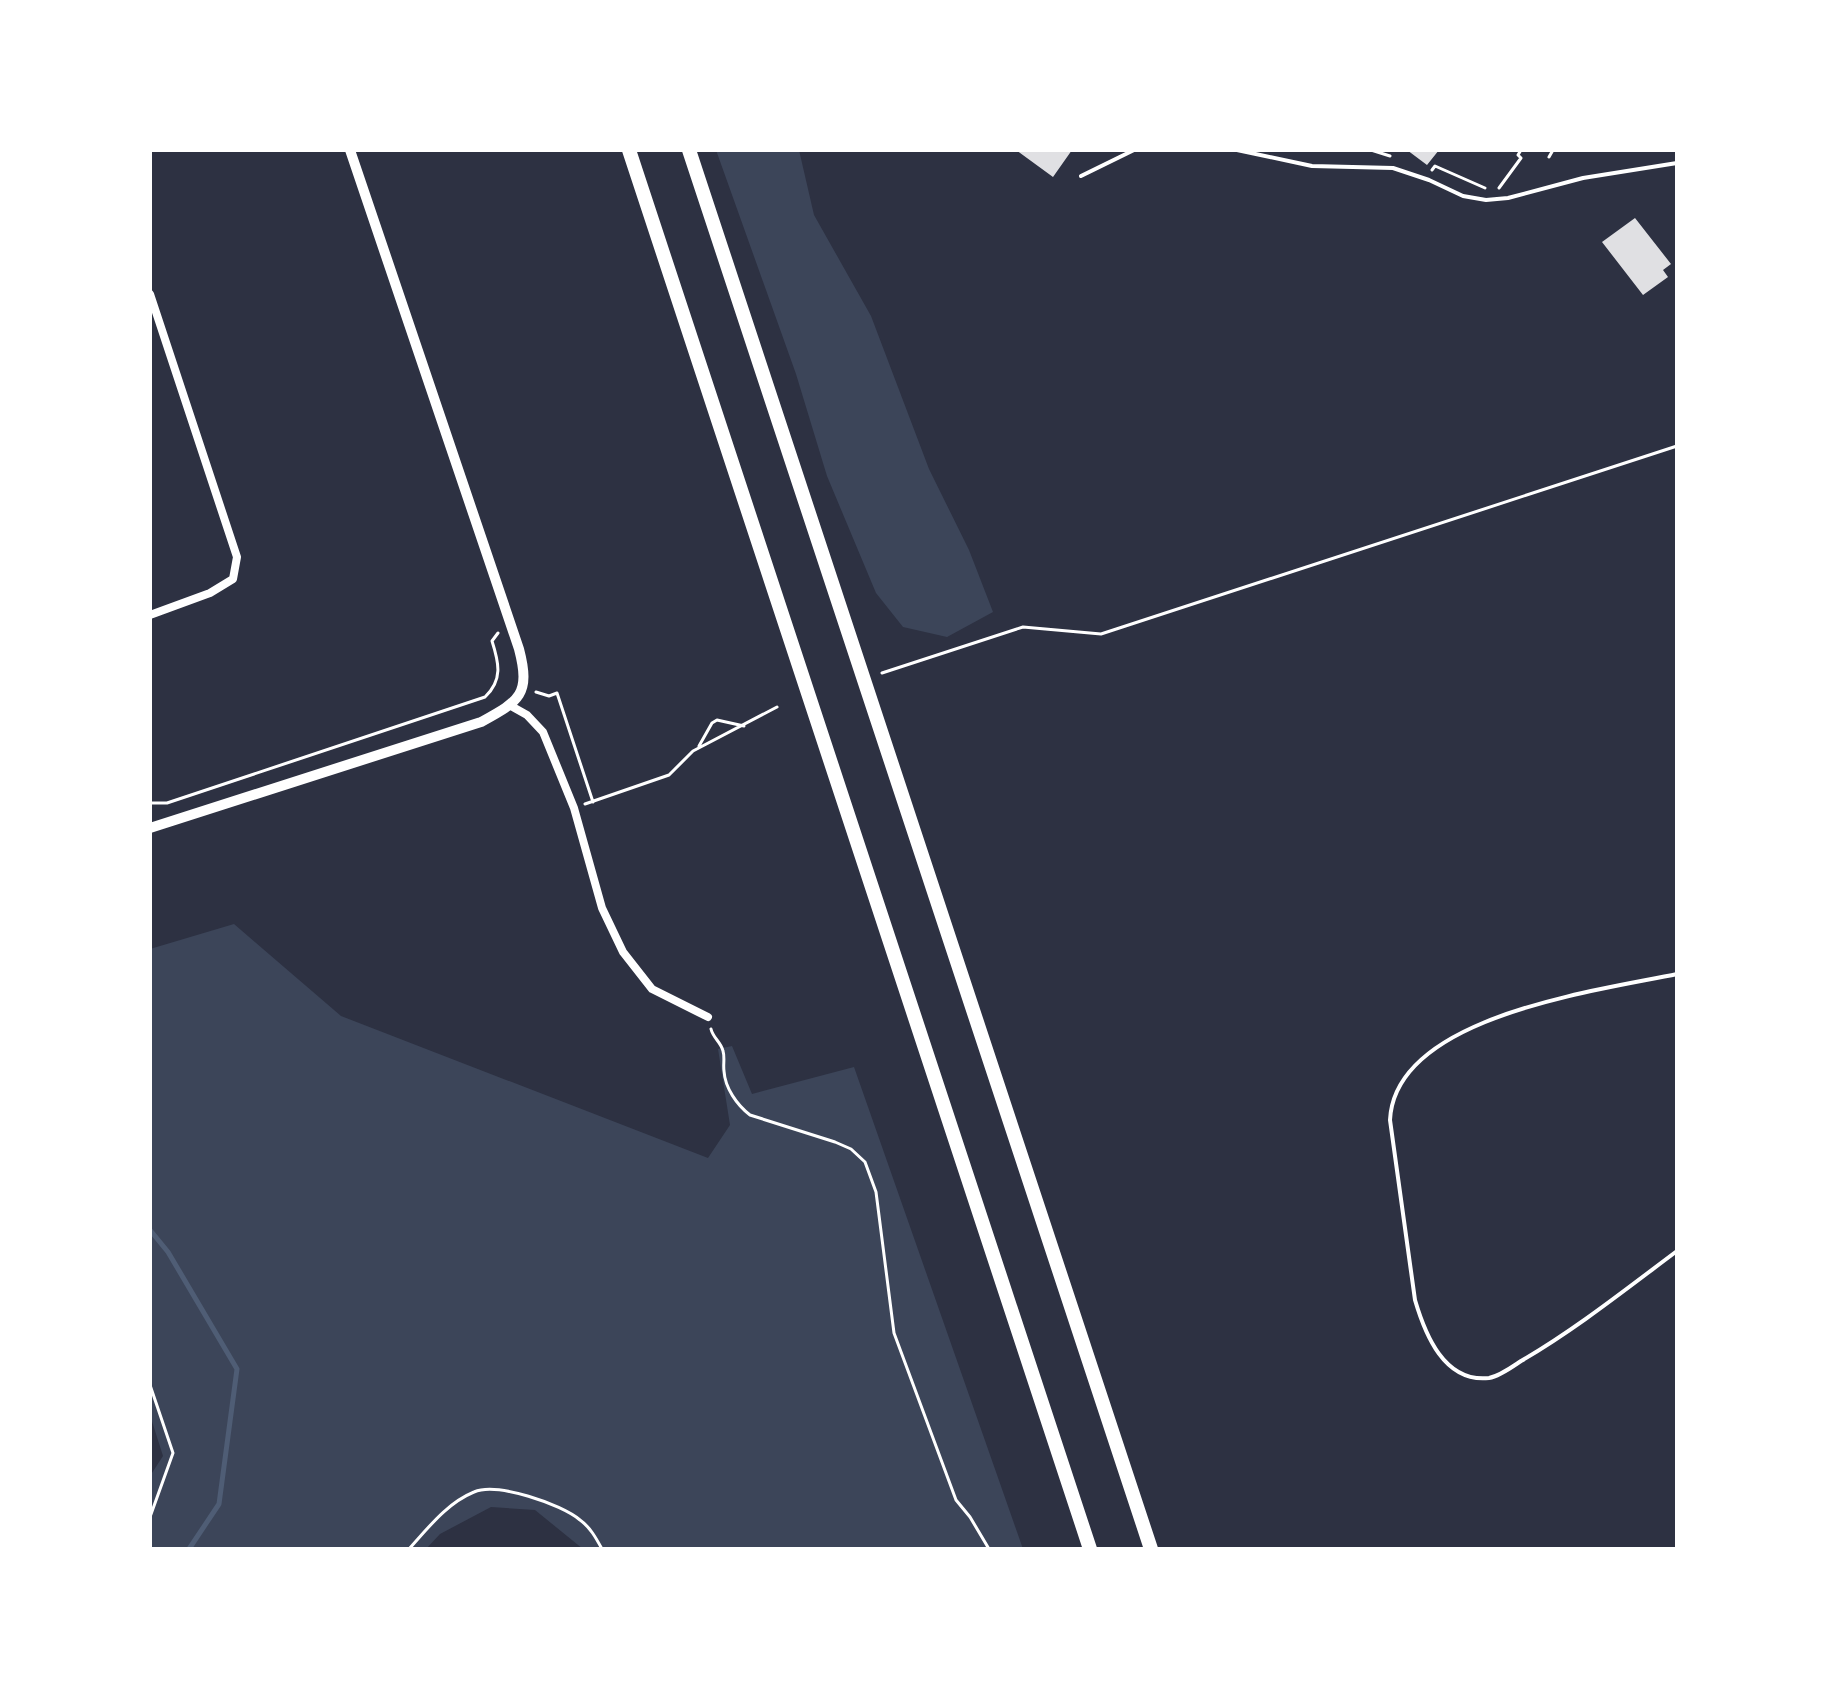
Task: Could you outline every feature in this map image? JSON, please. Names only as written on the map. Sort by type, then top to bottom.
[{"type":"highway","points":[[629,150],[1090,1549]]},
{"type":"highway","points":[[689,150],[1151,1549]]},
{"type":"street","points":[[150,828],[481,722],[511,706],[521,693],[524,678],[519,649],[350,150]]},
{"type":"street","points":[[150,294],[237,557],[233,579],[210,593],[150,615]]},
{"type":"street","points":[[511,706],[527,715],[543,732],[574,808],[602,908],[623,952],[652,989],[708,1017]]},
{"type":"lane","points":[[1081,176],[1134,150]]},
{"type":"lane","points":[[1237,150],[1312,166],[1393,168],[1463,196],[1486,200],[1508,198],[1583,178],[1677,163]]},
{"type":"lane","points":[[1677,974],[1528,1008],[1456,1035],[1430,1051],[1408,1071],[1396,1092],[1390,1120],[1415,1300],[1438,1354],[1463,1373],[1485,1378],[1506,1371],[1571,1330],[1677,1251]]},
{"type":"path","points":[[1371,150],[1396,158]]},
{"type":"path","points":[[1420,166],[1432,170],[1435,166],[1495,191],[1521,158],[1518,155],[1521,150]]},
{"type":"path","points":[[1549,157],[1553,150]]},
{"type":"path","points":[[882,673],[1023,627],[1101,634],[1677,446]]},
{"type":"path","points":[[150,803],[167,803],[485,697],[493,690],[499,675],[492,641],[509,620]]},
{"type":"path","points":[[542,694],[549,696],[557,693],[593,802]]},
{"type":"path","points":[[574,808],[669,775],[683,758],[698,748],[777,707]]},
{"type":"path","points":[[698,748],[712,723],[717,720],[744,726]]},
{"type":"path","points":[[708,1017],[713,1037],[724,1052],[724,1074],[740,1108],[750,1115],[835,1142],[851,1149],[865,1162],[876,1192],[894,1333],[956,1500],[989,1549]]},
{"type":"path","points":[[150,1385],[173,1453],[150,1517]]},
{"type":"path","points":[[409,1549],[448,1508],[470,1494],[489,1489],[526,1497],[571,1513],[594,1534],[602,1549]]},
{"type":"shaded area","points":[[716,150],[799,150],[814,215],[871,316],[929,469],[969,550],[993,612],[947,637],[903,627],[876,593],[827,476],[796,374]]},
{"type":"shaded area","points":[[234,924],[341,1016],[708,1158],[730,1125],[718,1049],[732,1046],[752,1094],[854,1067],[1023,1549],[583,1549],[535,1510],[491,1507],[440,1534],[426,1549],[150,1549],[150,1476],[163,1456],[150,1415],[150,949]]},
{"type":"building","points":[[1016,150],[1072,150],[1053,177]]},
{"type":"building","points":[[1407,150],[1439,150],[1427,165]]},
{"type":"building","points":[[1635,218],[1671,264],[1663,270],[1668,277],[1643,295],[1602,242]]},
{"type":"waterway","points":[[150,1230],[168,1252],[237,1369],[219,1504],[189,1549]]}]
